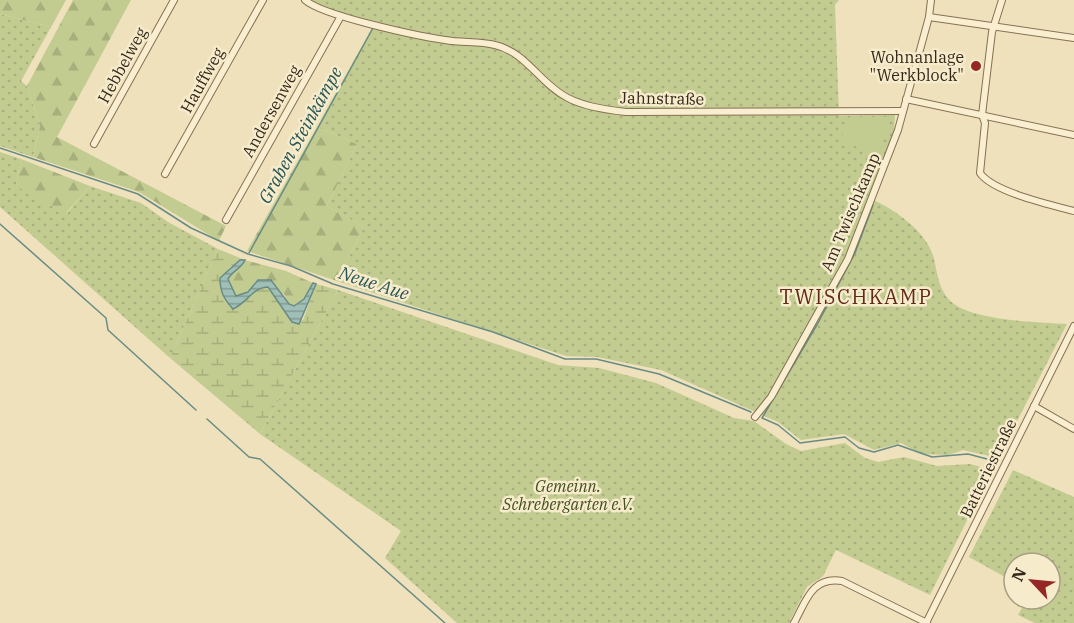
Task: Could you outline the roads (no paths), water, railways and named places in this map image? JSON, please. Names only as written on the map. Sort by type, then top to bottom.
[{"type":"street","name":"Hebbelweg","points":[[94,144],[174,0]]},
{"type":"street","name":"Hauffweg","points":[[165,174],[263,0]]},
{"type":"street","name":"Jahnstraße","points":[[305,0],[320,10],[341,16],[443,40],[480,42],[512,50],[568,98],[603,110],[799,114],[903,111]]},
{"type":"street","name":"Am Twischkamp","points":[[754,417],[771,398],[848,259],[903,111],[929,17],[931,0]]},
{"type":"street","points":[[1002,0],[993,27],[982,115],[985,123],[980,173],[985,179],[1027,199],[1074,211]]},
{"type":"street","name":"Andersenweg","points":[[226,220],[341,16]]},
{"type":"street","points":[[929,17],[1074,38]]},
{"type":"street","points":[[906,99],[1074,135]]},
{"type":"street","name":"Batteriestraße","points":[[926,623],[1074,326]]},
{"type":"street","points":[[1034,406],[1074,429]]},
{"type":"street","points":[[794,623],[812,589],[819,583],[834,579],[842,580],[926,623]]},
{"type":"water","points":[[240,260],[245,260],[228,279],[236,296],[248,292],[258,280],[271,280],[289,304],[294,306],[304,299],[313,283],[316,284],[299,324],[292,322],[268,287],[254,292],[233,309],[223,295],[220,278]]},
{"type":"waterway","name":"Graben Steinkämpe","points":[[249,253],[373,28]]},
{"type":"waterway","name":"Neue Aue","points":[[0,148],[138,194],[191,228],[248,254],[291,266],[333,284],[493,332],[565,359],[596,359],[659,374],[751,412]]},
{"type":"waterway","name":"Neue Aue","points":[[873,205],[855,253],[818,323],[762,418],[778,425],[800,443],[845,437],[859,448],[874,452],[898,445],[932,457],[968,454],[987,459]]},
{"type":"waterway","points":[[0,224],[106,318],[108,330],[196,410]]},
{"type":"waterway","points":[[207,419],[249,457],[260,459],[445,623]]},
{"type":"place","name":"Wohnanlage \"Werkblock\"","points":[[976,66]]},
{"type":"district","name":"TWISCHKAMP","points":[[856,296]]},
{"type":"park label","name":"Gemeinn. Schrebergarten e.V.","points":[[568,495]]}]
